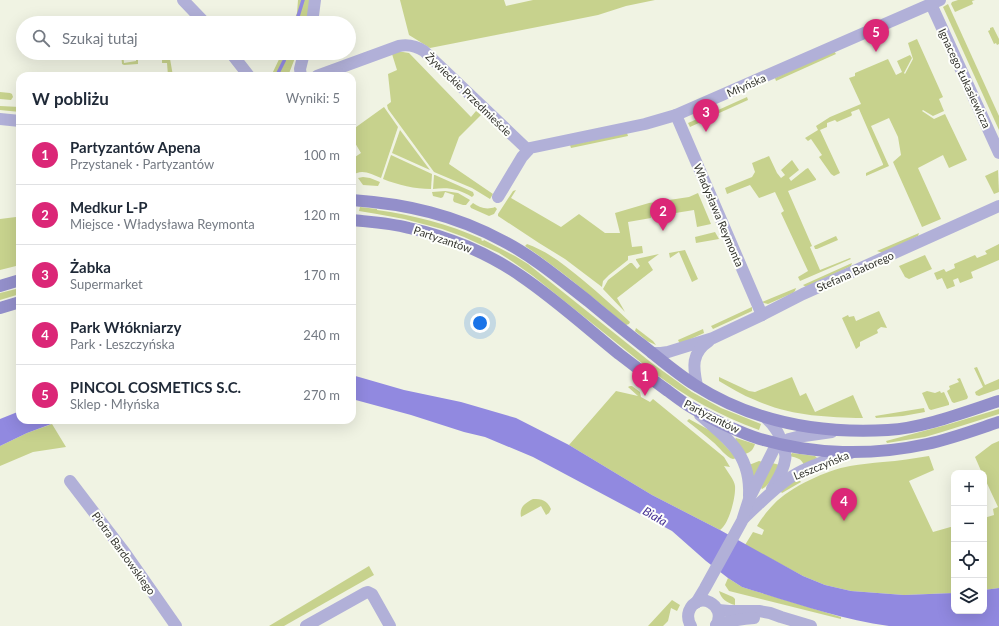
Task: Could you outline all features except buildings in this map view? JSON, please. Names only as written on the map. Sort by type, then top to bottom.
[{"type":"main road","name":"Partyzantów","points":[[356,200],[420,209],[462,222],[504,241],[554,274],[652,353],[697,386],[715,397],[766,418],[804,426],[847,430],[887,430],[902,428],[950,416],[999,401]]},
{"type":"main road","name":"Partyzantów","points":[[356,220],[390,224],[429,233],[455,242],[500,262],[520,275],[646,375],[693,409],[750,435],[803,448],[854,452],[884,451],[928,444],[999,422]]},
{"type":"main road","points":[[0,286],[16,281]]},
{"type":"main road","points":[[0,308],[16,303]]},
{"type":"street","points":[[184,0],[199,16]]},
{"type":"street","points":[[313,16],[316,0]]},
{"type":"street","name":"Młyńska","points":[[528,150],[533,147],[645,124],[676,115],[935,2]]},
{"type":"street","name":"Ignacego Łukasiewicza","points":[[935,2],[999,153]]},
{"type":"street","name":"Żywieckie Przedmieście","points":[[327,72],[399,46],[406,45],[419,48],[424,51],[528,150]]},
{"type":"street","points":[[236,60],[246,72]]},
{"type":"street","points":[[301,72],[300,65],[302,60]]},
{"type":"street","name":"Władysława Reymonta","points":[[676,115],[762,315]]},
{"type":"street","points":[[0,119],[16,121]]},
{"type":"street","points":[[498,197],[522,157],[528,150]]},
{"type":"street","name":"Stefana Batorego","points":[[652,353],[668,352],[713,338],[810,291],[999,206]]},
{"type":"street","name":"Stefana Batorego","points":[[697,386],[694,371],[696,356],[701,347],[713,338]]},
{"type":"street","name":"Leszczyńska","points":[[693,409],[727,438],[736,448],[748,473],[748,499]]},
{"type":"street","name":"Leszczyńska","points":[[766,418],[780,436],[785,453],[785,461],[780,475],[770,493]]},
{"type":"street","points":[[782,444],[789,439],[797,437],[847,430]]},
{"type":"street","name":"Leszczyńska","points":[[689,621],[689,610],[696,603],[739,526],[748,499],[774,449],[782,444]]},
{"type":"street","name":"Leszczyńska","points":[[739,526],[770,493],[791,477],[826,461],[854,452]]},
{"type":"street","name":"Piotra Bardowskiego","points":[[70,481],[125,553],[176,626]]},
{"type":"street","name":"Leszczyńska","points":[[715,570],[713,596],[719,615],[719,620],[716,626]]},
{"type":"street","points":[[306,626],[368,592],[372,594],[390,626]]},
{"type":"street","points":[[696,603],[706,601],[710,602],[716,608],[728,611],[759,611],[770,613],[811,626]]},
{"type":"street","points":[[716,626],[728,621],[740,619],[781,617]]},
{"type":"street","points":[[681,626],[689,621]]},
{"type":"green space","points":[[298,0],[313,0],[309,16],[296,16]]},
{"type":"green space","points":[[400,0],[504,0],[506,6],[533,0],[655,0],[626,6],[598,15],[430,48],[409,35]]},
{"type":"green space","points":[[958,0],[975,0],[972,1],[973,4],[955,12],[951,4],[952,2]]},
{"type":"green space","points":[[948,4],[999,116],[999,130],[943,7]]},
{"type":"green space","points":[[993,27],[999,39],[999,44],[997,45],[996,43],[994,44],[988,31]]},
{"type":"green space","points":[[917,39],[943,97],[939,99],[944,111],[933,116],[923,110],[922,111],[934,119],[945,114],[967,160],[949,168],[943,155],[918,168],[941,219],[922,227],[893,162],[901,155],[898,137],[889,118],[871,126],[889,166],[866,176],[866,173],[883,164],[859,109],[851,112],[851,116],[837,122],[835,120],[827,123],[827,127],[820,130],[840,173],[834,176],[831,174],[819,157],[822,155],[811,139],[808,141],[805,138],[818,130],[816,126],[830,117],[861,104],[849,78],[855,76],[855,73],[888,59],[896,75],[902,72],[897,61],[910,55],[912,58],[904,73],[905,74],[913,59],[908,43]]},
{"type":"green space","points":[[834,51],[836,54],[776,81],[775,78]]},
{"type":"green space","points":[[398,52],[409,53],[471,117],[476,111],[481,115],[459,137],[449,164],[493,194],[490,199],[472,188],[434,172],[388,109],[387,105],[391,102],[388,74],[397,70],[392,54]]},
{"type":"green space","points":[[122,60],[124,60],[124,63],[138,60],[138,64],[122,64]]},
{"type":"green space","points":[[162,60],[170,60],[172,72],[168,72],[167,63],[162,63]]},
{"type":"green space","points":[[279,60],[294,60],[290,72],[273,72]]},
{"type":"green space","points":[[0,92],[10,93],[13,97],[11,100],[0,99]]},
{"type":"green space","points":[[747,97],[748,100],[717,114],[716,111]]},
{"type":"green space","points":[[0,106],[16,107],[16,112],[0,110]]},
{"type":"green space","points":[[384,107],[398,127],[381,178],[362,172],[356,174],[356,156],[361,153],[356,145],[356,127]]},
{"type":"green space","points":[[711,113],[712,117],[690,127],[688,123]]},
{"type":"green space","points":[[400,130],[430,170],[392,153]]},
{"type":"green space","points":[[627,133],[628,136],[571,148],[570,145]]},
{"type":"green space","points":[[391,155],[432,174],[431,189],[407,186],[383,179]]},
{"type":"green space","points":[[769,156],[781,178],[785,175],[781,170],[792,160],[799,170],[789,178],[791,181],[808,168],[816,179],[788,191],[812,246],[810,247],[820,270],[850,258],[851,259],[800,281],[798,277],[808,271],[781,213],[784,211],[775,192],[759,198],[750,185],[727,194],[725,188],[752,177],[755,172],[752,163]]},
{"type":"green space","points":[[998,170],[999,192],[994,194],[985,176]]},
{"type":"green space","points":[[434,175],[473,192],[474,195],[472,197],[458,190],[444,188],[433,189]]},
{"type":"green space","points":[[363,177],[380,182],[378,186],[363,185],[358,178]]},
{"type":"green space","points":[[516,190],[511,198],[561,227],[579,214],[605,233],[620,233],[615,213],[649,203],[689,197],[698,193],[711,224],[697,227],[694,210],[651,216],[651,218],[628,222],[632,247],[642,246],[643,253],[628,256],[628,260],[603,281],[602,287],[565,259],[498,216],[513,191]]},
{"type":"green space","points":[[445,191],[458,193],[470,200],[466,205],[463,205],[454,202],[454,195],[445,192],[441,198],[433,196],[432,192]]},
{"type":"green space","points":[[473,203],[484,208],[495,207],[497,209],[494,214],[489,216],[471,208],[470,206]]},
{"type":"green space","points":[[360,207],[377,209],[443,225],[482,239],[481,240],[484,240],[515,256],[528,264],[653,364],[692,392],[721,408],[761,424],[759,430],[717,412],[691,398],[665,381],[533,276],[499,253],[442,229],[404,219],[359,211]]},
{"type":"green space","points":[[16,217],[16,266],[0,270],[0,219]]},
{"type":"green space","points":[[715,232],[719,239],[696,243],[695,237]]},
{"type":"green space","points":[[919,233],[918,236],[883,253],[877,251]]},
{"type":"green space","points":[[836,236],[838,240],[815,249],[814,246]]},
{"type":"green space","points":[[527,244],[550,255],[571,270],[630,322],[629,324],[626,325],[564,274],[525,246]]},
{"type":"green space","points":[[999,244],[999,260],[971,272],[973,278],[960,283],[958,278],[953,280],[955,286],[947,289],[942,278],[937,280],[934,273],[944,269],[946,272],[955,268],[954,264],[975,255],[977,258],[987,254],[985,251]]},
{"type":"green space","points":[[685,250],[698,279],[692,282],[679,252],[670,258],[669,253]]},
{"type":"green space","points":[[659,254],[648,262],[653,270],[617,298],[625,312],[603,289],[608,280],[630,263],[632,263],[637,269],[640,266],[636,259]]},
{"type":"green space","points":[[925,255],[932,269],[909,279],[905,277],[899,266]]},
{"type":"green space","points":[[852,263],[851,266],[806,287],[803,285]]},
{"type":"green space","points":[[796,288],[793,293],[768,304],[762,302]]},
{"type":"green space","points":[[16,289],[16,295],[0,300],[0,293]]},
{"type":"green space","points":[[752,307],[752,311],[750,312],[713,329],[711,326]]},
{"type":"green space","points":[[879,311],[887,328],[881,327],[877,330],[878,333],[860,342],[860,346],[856,349],[842,318],[848,315],[849,317],[854,316],[856,321]]},
{"type":"green space","points":[[636,328],[656,345],[647,341],[635,331]]},
{"type":"green space","points":[[703,329],[704,333],[680,344],[678,340]]},
{"type":"green space","points":[[977,367],[985,385],[999,379],[999,389],[979,396],[976,395],[975,392],[983,387],[974,368]]},
{"type":"green space","points":[[719,377],[749,391],[755,392],[792,377],[800,396],[806,393],[815,412],[853,395],[863,418],[808,415],[782,409],[741,394],[719,381]]},
{"type":"green space","points":[[960,378],[968,397],[967,399],[954,403],[952,402],[947,391],[950,389],[949,386],[959,382],[957,379]]},
{"type":"green space","points":[[630,386],[640,392],[641,397],[650,402],[653,399],[724,457],[730,467],[724,466],[734,481],[735,491],[729,516],[720,530],[652,495],[569,445],[616,391],[638,396],[628,387]]},
{"type":"green space","points":[[927,391],[935,393],[940,391],[941,393],[944,392],[949,405],[931,410],[929,409],[922,393]]},
{"type":"green space","points":[[924,408],[925,412],[903,416],[876,418],[875,416]]},
{"type":"green space","points":[[999,409],[999,414],[925,437],[887,443],[886,441],[946,425]]},
{"type":"green space","points":[[689,419],[711,431],[737,458],[733,459],[728,456],[687,421]]},
{"type":"green space","points":[[52,424],[66,447],[33,452],[0,466],[0,446],[27,433]]},
{"type":"green space","points":[[736,438],[755,444],[753,449],[745,454],[735,439]]},
{"type":"green space","points":[[999,441],[999,588],[987,590],[987,517],[994,515],[993,509],[998,507],[987,483],[987,470],[981,470],[975,457],[992,444]]},
{"type":"green space","points":[[792,453],[815,456],[817,458],[804,465],[797,458],[790,456]]},
{"type":"green space","points":[[929,456],[934,470],[909,481],[933,532],[951,527],[951,593],[904,595],[851,591],[825,585],[803,576],[745,545],[753,532],[762,535],[764,530],[757,526],[774,504],[789,491],[809,480],[831,471],[850,466]]},
{"type":"green space","points":[[759,461],[763,462],[754,479],[749,465]]},
{"type":"green space","points":[[772,463],[780,465],[770,482],[762,489],[761,488]]},
{"type":"green space","points":[[798,478],[801,482],[782,493],[780,491]]},
{"type":"green space","points":[[533,499],[546,502],[551,509],[549,513],[546,515],[541,506],[521,517],[523,506]]},
{"type":"green space","points":[[369,566],[374,575],[284,626],[269,626]]},
{"type":"green space","points":[[728,578],[742,587],[841,617],[841,619],[729,591],[725,585]]},
{"type":"green space","points":[[719,591],[733,597],[735,599],[735,605],[725,600]]},
{"type":"green space","points":[[672,600],[680,605],[677,611],[671,608],[668,621],[663,626],[648,626]]},
{"type":"water","name":"Biała","points":[[356,376],[404,390],[461,402],[516,418],[569,445],[652,495],[720,530],[803,576],[825,585],[851,591],[904,595],[951,593],[951,614],[987,614],[987,590],[999,588],[999,626],[889,626],[833,615],[742,587],[706,561],[672,531],[533,457],[485,437],[411,415],[356,400]]},
{"type":"water","points":[[16,413],[16,424],[51,424],[27,433],[0,446],[0,419]]},
{"type":"waterway","points":[[298,16],[303,0]]},
{"type":"waterway","points":[[278,72],[284,60]]},
{"type":"place","name":"PINCOL COSMETICS S.C.","points":[[876,52]]},
{"type":"place","name":"Żabka","points":[[706,132]]},
{"type":"place","name":"Medkur L-P","points":[[663,231]]},
{"type":"place","name":"Partyzantów Apena","points":[[645,396]]},
{"type":"place","name":"Park Włókniarzy","points":[[844,521]]}]
